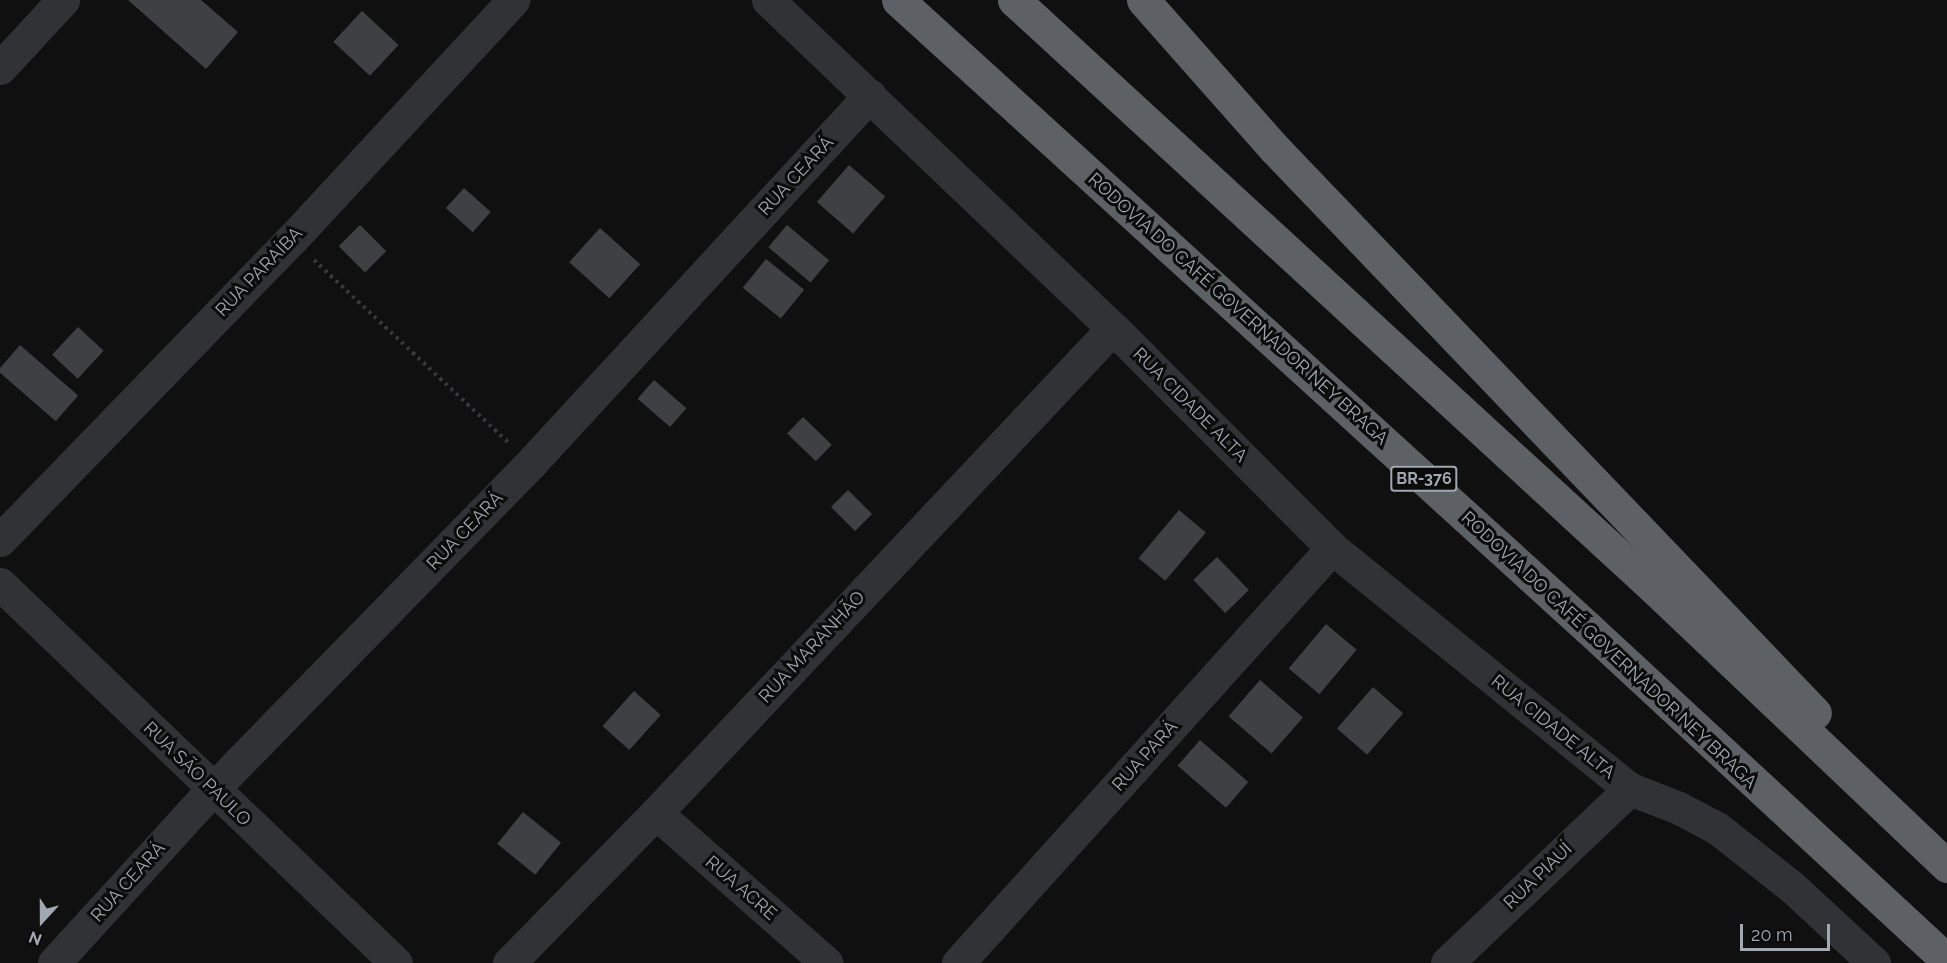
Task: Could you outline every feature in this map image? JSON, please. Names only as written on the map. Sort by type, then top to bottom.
[{"type":"highway","name":"RODOVIA DO CAFÉ GOVERNADOR NEY BRAGA","points":[[898,0],[1588,628],[1947,961]]},
{"type":"highway","points":[[1014,0],[1643,578],[1947,866]]},
{"type":"highway","points":[[1143,0],[1274,148],[1881,781],[1918,839]]},
{"type":"street","points":[[0,68],[63,0]]},
{"type":"street","name":"RUA PARAÍBA","points":[[0,540],[292,239],[513,0]]},
{"type":"street","name":"RUA CIDADE ALTA","points":[[768,0],[1113,328],[1332,548],[1630,789],[1679,808],[1717,828],[1792,887],[1874,963]]},
{"type":"street","name":"RUA CEARÁ","points":[[54,963],[213,789],[531,463],[870,95]]},
{"type":"street","name":"RUA MARANHÃO","points":[[509,963],[656,813],[1113,328]]},
{"type":"street","name":"RUA PARÁ","points":[[958,963],[1332,548]]},
{"type":"street","name":"RUA SÃO PAULO","points":[[0,584],[396,963]]},
{"type":"street","name":"RUA PIAUÍ","points":[[1447,963],[1630,789]]},
{"type":"street","name":"RUA ACRE","points":[[656,813],[827,963]]},
{"type":"path","points":[[292,239],[531,463]]},
{"type":"building","points":[[128,0],[201,0],[238,32],[206,69]]},
{"type":"building","points":[[362,11],[399,45],[370,76],[333,42]]},
{"type":"building","points":[[849,165],[885,196],[853,233],[817,202]]},
{"type":"building","points":[[464,188],[491,212],[473,232],[446,208]]},
{"type":"building","points":[[360,225],[386,251],[365,272],[339,246]]},
{"type":"building","points":[[787,225],[829,260],[810,283],[768,247]]},
{"type":"building","points":[[600,228],[640,264],[609,298],[569,262]]},
{"type":"building","points":[[766,259],[804,290],[781,319],[743,288]]},
{"type":"building","points":[[78,327],[104,351],[78,379],[52,355]]},
{"type":"building","points":[[20,345],[78,396],[56,421],[0,373],[0,368]]},
{"type":"building","points":[[654,380],[686,408],[670,427],[638,399]]},
{"type":"building","points":[[803,417],[832,445],[816,461],[787,434]]},
{"type":"building","points":[[848,490],[872,514],[855,531],[831,507]]},
{"type":"building","points":[[1179,510],[1206,532],[1165,581],[1139,558]]},
{"type":"building","points":[[1217,557],[1249,590],[1225,613],[1193,580]]},
{"type":"building","points":[[1326,624],[1357,650],[1319,694],[1289,668]]},
{"type":"building","points":[[1260,680],[1303,717],[1272,754],[1229,716]]},
{"type":"building","points":[[1373,687],[1403,713],[1367,755],[1337,729]]},
{"type":"building","points":[[634,691],[661,715],[629,750],[603,726]]},
{"type":"building","points":[[1200,740],[1248,782],[1226,808],[1178,766]]},
{"type":"building","points":[[523,812],[561,843],[535,875],[497,844]]}]
